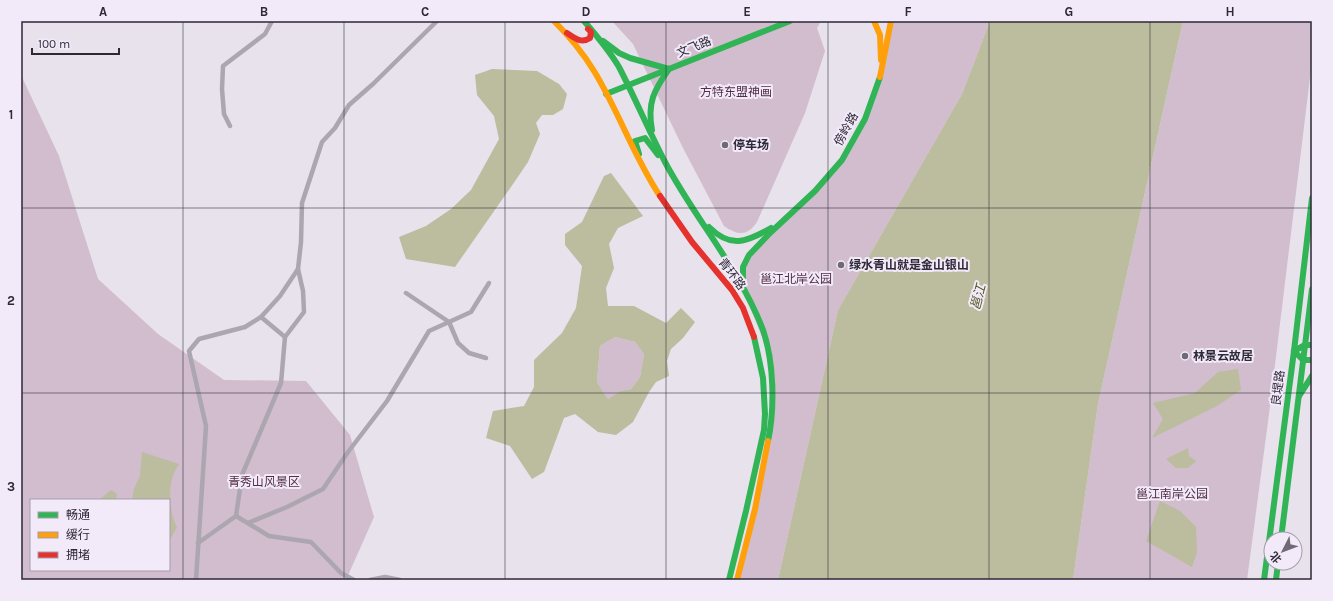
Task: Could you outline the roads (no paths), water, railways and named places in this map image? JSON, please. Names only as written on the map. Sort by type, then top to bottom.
[{"type":"main road","name":"青环路","points":[[554,21],[580,52],[598,78],[644,171],[672,215],[735,294],[746,314],[760,356],[765,405],[764,429],[748,507],[730,580]]},
{"type":"main road","name":"青环路","points":[[584,21],[598,37],[618,66],[665,162],[691,206],[726,258],[743,288],[763,331],[772,376],[773,403],[770,432],[755,509],[737,580]]},
{"type":"main road","points":[[563,30],[582,42],[587,41],[590,38],[591,32],[584,21]]},
{"type":"main road","name":"文飞路","points":[[606,94],[790,21]]},
{"type":"main road","points":[[874,21],[880,36],[881,73]]},
{"type":"main road","name":"傍岭路","points":[[778,224],[822,184],[853,143],[866,117],[875,94],[881,73],[891,21]]},
{"type":"main road","points":[[598,37],[619,53],[630,58],[669,69],[659,83],[650,103],[650,121],[654,141]]},
{"type":"main road","points":[[644,171],[635,141],[645,138],[665,162]]},
{"type":"main road","name":"良堤路","points":[[1264,580],[1294,351],[1312,198]]},
{"type":"main road","points":[[691,206],[714,233],[728,241],[737,242],[754,238],[778,224]]},
{"type":"main road","points":[[743,288],[743,266],[746,259],[778,224]]},
{"type":"main road","name":"良堤路","points":[[1282,531],[1312,289]]},
{"type":"main road","points":[[1312,345],[1305,345],[1294,351],[1303,360],[1312,360]]},
{"type":"main road","points":[[1298,398],[1312,376]]},
{"type":"street","points":[[230,126],[224,114],[222,90],[223,66],[265,34],[272,21]]},
{"type":"street","points":[[198,543],[236,516],[242,475],[282,383],[285,338],[304,312],[304,291],[298,270],[301,242],[302,203],[322,142],[335,128],[349,104],[373,84],[437,21]]},
{"type":"street","points":[[196,580],[206,426],[189,351],[198,339],[244,327],[260,316],[280,296],[298,270]]},
{"type":"street","points":[[248,523],[287,507],[323,488],[387,400],[429,331],[471,312],[489,283]]},
{"type":"street","points":[[406,293],[449,322],[458,343],[469,354],[486,358]]},
{"type":"street","points":[[260,316],[285,338]]},
{"type":"street","points":[[236,516],[268,536],[311,542],[341,573],[354,580]]},
{"type":"street","points":[[370,580],[385,577],[400,580]]},
{"type":"water","name":"邕江","points":[[990,21],[1183,21],[1098,404],[1073,580],[778,580],[838,310],[962,94]]},
{"type":"water","points":[[492,69],[537,71],[559,84],[567,94],[563,109],[553,115],[542,115],[536,123],[540,134],[528,162],[455,267],[406,259],[399,237],[426,226],[451,209],[471,190],[499,139],[494,116],[477,95],[475,75]]},
{"type":"water","points":[[611,173],[643,216],[618,228],[609,244],[614,268],[606,288],[608,306],[634,306],[666,323],[681,308],[695,322],[683,338],[671,349],[667,361],[669,376],[656,382],[633,422],[616,435],[598,432],[575,414],[564,418],[544,472],[532,479],[510,446],[486,438],[493,411],[524,406],[534,387],[534,360],[562,333],[576,308],[582,266],[565,245],[565,234],[582,222],[604,176]],"holes":[[[615,337],[635,342],[644,354],[640,377],[631,389],[620,391],[608,399],[597,382],[600,346]]]},
{"type":"water","points":[[1238,369],[1241,390],[1215,407],[1152,438],[1163,419],[1153,403],[1195,393],[1218,372]]},
{"type":"water","points":[[1188,448],[1189,456],[1196,461],[1188,468],[1176,468],[1166,459]]},
{"type":"water","points":[[142,452],[179,464],[171,481],[171,509],[177,527],[170,540],[170,499],[132,499],[134,489],[140,476]]},
{"type":"water","points":[[111,490],[117,494],[116,499],[100,499]]},
{"type":"water","points":[[1160,501],[1180,511],[1196,527],[1197,552],[1192,567],[1146,541]]},
{"type":"place","name":"停车场","points":[[725,145]]},
{"type":"place","name":"绿水青山就是金山银山","points":[[841,265]]},
{"type":"place","name":"林景云故居","points":[[1185,356]]},
{"type":"park label","name":"方特东盟神画","points":[[736,92]]},
{"type":"park label","name":"邕江北岸公园","points":[[796,279]]},
{"type":"park label","name":"青秀山风景区","points":[[264,482]]},
{"type":"park label","name":"邕江南岸公园","points":[[1172,494]]}]
